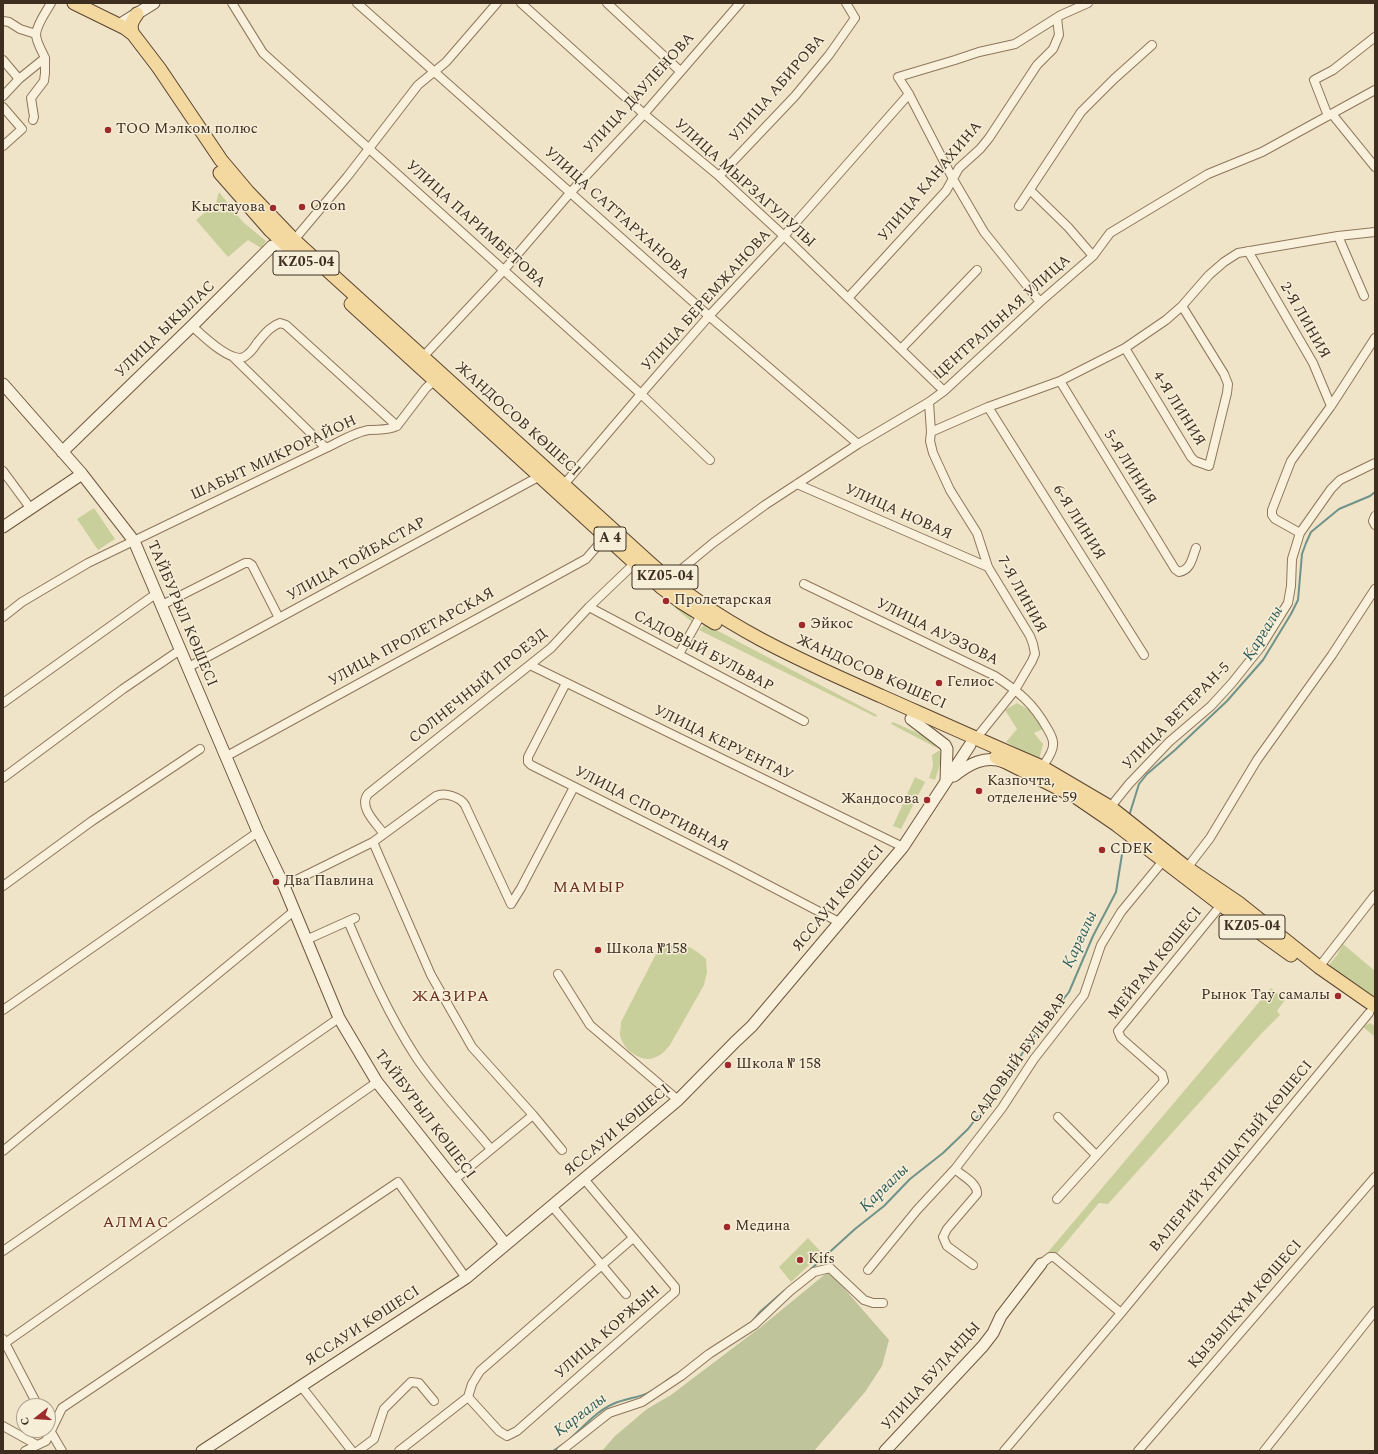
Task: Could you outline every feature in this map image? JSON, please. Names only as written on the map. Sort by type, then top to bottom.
[{"type":"main road","name":"ЖАНДОСОВ КӨШЕСІ","points":[[74,3],[125,28],[133,34],[159,68],[221,160],[291,244]]},
{"type":"main road","points":[[133,34],[130,30],[131,22],[137,14]]},
{"type":"main road","name":"ЖАНДОСОВ КӨШЕСІ","points":[[119,25],[121,33],[142,57],[218,171],[270,230],[291,244],[701,615],[792,664],[911,719]]},
{"type":"main road","name":"ЖАНДОСОВ КӨШЕСІ","points":[[420,360],[435,380],[540,476],[561,488],[606,536],[635,563],[665,583],[748,632],[801,660],[973,742]]},
{"type":"main road","name":"KZ05-04","points":[[911,719],[955,738],[973,742],[1042,767],[1240,904],[1319,967],[1371,1014]]},
{"type":"main road","name":"KZ05-04","points":[[973,742],[1107,812]]},
{"type":"main road","name":"KZ05-04","points":[[1125,825],[1163,860],[1221,905],[1371,1014]]},
{"type":"street","points":[[33,120],[34,117],[31,98],[44,81],[45,73],[44,58],[36,34],[38,27],[51,3]]},
{"type":"street","points":[[119,25],[154,3]]},
{"type":"street","name":"УЛИЦА ПАРИМБЕТОВА","points":[[232,3],[263,54],[369,147],[641,394],[710,460]]},
{"type":"street","name":"УЛИЦА САТТАРХАНОВА","points":[[357,3],[709,316],[858,444]]},
{"type":"street","points":[[291,244],[347,176],[418,85],[434,70],[446,62],[497,3]]},
{"type":"street","name":"УЛИЦА МЫРЗАГУЛУЛЫ","points":[[521,3],[644,114],[719,176],[784,236],[944,391]]},
{"type":"street","points":[[607,3],[680,71]]},
{"type":"street","name":"УЛИЦА ДАУЛЕНОВА","points":[[420,360],[504,270],[570,193],[644,114],[740,3]]},
{"type":"street","name":"УЛИЦА АБИРОВА","points":[[719,176],[795,96],[829,55],[855,18],[846,3]]},
{"type":"street","points":[[1040,302],[984,232],[953,179],[909,94],[898,77],[979,52],[1015,44],[1057,18],[1088,3]]},
{"type":"street","name":"УЛИЦА КАНАХИНА","points":[[848,298],[946,191],[960,168],[989,138],[1037,66],[1053,49],[1059,35],[1057,18]]},
{"type":"street","points":[[3,21],[9,22],[20,29],[36,34]]},
{"type":"street","points":[[1375,37],[1333,70],[1314,80],[1330,115],[1375,167]]},
{"type":"street","points":[[1018,206],[1081,112],[1114,79],[1152,45]]},
{"type":"street","points":[[3,96],[19,79],[44,58]]},
{"type":"street","points":[[3,60],[19,79]]},
{"type":"street","name":"ЦЕНТРАЛЬНАЯ УЛИЦА","points":[[665,583],[713,543],[797,484],[858,444],[929,402],[944,391],[1040,302],[1093,256],[1110,233],[1208,174],[1262,152],[1375,90]]},
{"type":"street","name":"УЛИЦА БЕРЕМЖАНОВА","points":[[561,488],[709,316],[784,236],[909,94]]},
{"type":"street","points":[[3,108],[22,129],[3,146]]},
{"type":"street","points":[[1030,190],[1068,227],[1093,256]]},
{"type":"street","points":[[931,432],[988,406],[1060,381],[1124,348],[1166,320],[1182,306],[1209,275],[1224,262],[1238,253],[1338,236],[1375,232]]},
{"type":"street","points":[[1338,236],[1364,296]]},
{"type":"street","name":"УЛИЦА ЫКЫЛАС","points":[[62,452],[272,246],[291,244]]},
{"type":"street","name":"2-Я ЛИНИЯ","points":[[1248,251],[1312,363],[1331,406]]},
{"type":"street","points":[[901,349],[977,270]]},
{"type":"street","name":"4-Я ЛИНИЯ","points":[[1124,348],[1191,457],[1195,461],[1209,466],[1228,384],[1224,374],[1182,306]]},
{"type":"street","points":[[233,357],[244,357],[274,325],[280,323],[286,325],[397,426],[426,388],[435,380]]},
{"type":"street","points":[[192,326],[207,339],[233,357],[326,448]]},
{"type":"street","points":[[1300,533],[1275,519],[1272,515],[1272,510],[1291,461],[1331,406],[1375,338]]},
{"type":"street","name":"5-Я ЛИНИЯ","points":[[1060,381],[1175,569],[1180,572],[1185,571],[1189,567],[1196,548]]},
{"type":"street","name":"ТАЙБУРЫЛ КӨШЕСІ","points":[[3,384],[82,474],[134,541],[258,832],[284,886],[339,1018],[377,1082],[505,1244]]},
{"type":"street","name":"7-Я ЛИНИЯ","points":[[929,402],[931,432],[930,441],[933,453],[950,490],[977,533],[988,567],[1030,636],[1033,644],[1034,654],[1032,661],[1015,690],[973,742]]},
{"type":"street","name":"6-Я ЛИНИЯ","points":[[988,406],[1144,655]]},
{"type":"street","name":"ШАБЫТ МИКРОРАЙОН","points":[[3,617],[22,602],[82,567],[134,541],[362,432],[387,429],[397,426]]},
{"type":"street","name":"УЛИЦА ВЕТЕРАН-5","points":[[1107,812],[1129,784],[1169,742],[1211,706],[1260,648],[1288,603],[1291,586],[1292,558],[1300,533],[1331,489],[1340,480],[1375,463]]},
{"type":"street","points":[[3,471],[31,509]]},
{"type":"street","points":[[3,527],[82,474]]},
{"type":"street","name":"УЛИЦА ТОЙБАСТАР","points":[[187,668],[540,476]]},
{"type":"street","name":"УЛИЦА НОВАЯ","points":[[797,484],[988,567]]},
{"type":"street","points":[[1375,516],[1373,521],[1375,525]]},
{"type":"street","name":"УЛИЦА ПРОЛЕТАРСКАЯ","points":[[226,757],[586,559],[606,536]]},
{"type":"street","points":[[162,605],[245,563],[249,563],[252,565],[279,618]]},
{"type":"street","name":"СОЛНЕЧНЫЙ ПРОЕЗД","points":[[384,834],[366,810],[365,798],[368,794],[551,648],[635,563]]},
{"type":"street","name":"УЛИЦА АУЭЗОВА","points":[[804,584],[995,676],[1015,690],[1027,700],[1039,714],[1052,736],[1053,745],[1051,752],[1042,767]]},
{"type":"street","points":[[1187,868],[1210,838],[1257,760],[1332,655],[1375,589]]},
{"type":"street","points":[[3,703],[157,593]]},
{"type":"street","name":"САДОВЫЙ БУЛЬВАР","points":[[589,608],[804,721]]},
{"type":"street","points":[[679,654],[701,615]]},
{"type":"street","points":[[3,778],[123,689],[180,650]]},
{"type":"street","name":"УЛИЦА КЕРУЕНТАУ","points":[[530,665],[903,847]]},
{"type":"street","name":"УЛИЦА СПОРТИВНАЯ","points":[[566,683],[528,757],[528,762],[531,765],[840,922]]},
{"type":"street","points":[[911,719],[945,745],[947,749],[946,782]]},
{"type":"street","name":"ЯССАУИ КӨШЕСІ","points":[[202,1451],[466,1278],[678,1100],[752,1026],[903,847],[973,742]]},
{"type":"street","points":[[3,886],[92,821],[200,749]]},
{"type":"street","points":[[946,782],[964,768],[978,761],[989,758],[1001,760],[1019,767]]},
{"type":"street","points":[[284,886],[373,842],[439,794],[443,794],[462,801],[511,904],[574,787]]},
{"type":"street","points":[[3,1010],[258,832]]},
{"type":"street","points":[[373,842],[431,976],[468,1040],[562,1150]]},
{"type":"street","name":"САДОВЫЙ БУЛЬВАР","points":[[868,1270],[917,1210],[955,1169],[1002,1108],[1034,1059],[1084,995],[1101,945],[1122,912],[1163,860]]},
{"type":"street","points":[[1319,967],[1375,895]]},
{"type":"street","name":"МЕЙРАМ КӨШЕСІ","points":[[1057,1199],[1164,1081],[1162,1074],[1120,1038],[1118,1031],[1221,905]]},
{"type":"street","points":[[3,1152],[294,911]]},
{"type":"street","points":[[306,940],[352,919],[383,1000],[410,1048],[443,1093],[491,1149]]},
{"type":"street","points":[[558,974],[590,1025],[678,1100]]},
{"type":"street","name":"ВАЛЕРИЙ ХРИЩАТЫЙ КӨШЕСІ","points":[[1004,1451],[1371,1014]]},
{"type":"street","points":[[3,1251],[339,1018]]},
{"type":"street","points":[[34,1398],[4,1341],[377,1082]]},
{"type":"street","points":[[454,1180],[533,1115]]},
{"type":"street","points":[[1058,1117],[1096,1155]]},
{"type":"street","points":[[955,1169],[974,1185],[977,1190],[977,1194],[947,1229],[943,1237],[947,1246],[973,1265]]},
{"type":"street","name":"ҚЫЗЫЛҚҰМ КӨШЕСІ","points":[[1138,1451],[1375,1177]]},
{"type":"street","name":"УЛИЦА КОРЖЫН","points":[[468,1397],[499,1431],[507,1436],[517,1431],[675,1292],[675,1287],[584,1179]]},
{"type":"street","points":[[56,1417],[62,1408],[398,1182],[466,1278]]},
{"type":"street","points":[[552,1206],[626,1294]]},
{"type":"street","points":[[399,1451],[468,1397],[472,1384],[480,1371],[634,1238]]},
{"type":"street","points":[[1041,1264],[1050,1257],[1054,1257],[1121,1313]]},
{"type":"street","name":"УЛИЦА БУЛАНДЫ","points":[[886,1451],[983,1346],[993,1333],[1001,1316],[1041,1264]]},
{"type":"street","points":[[561,1451],[608,1413],[642,1402],[681,1376],[709,1354],[754,1325],[814,1272],[830,1268],[864,1300],[873,1303],[883,1303]]},
{"type":"street","points":[[1264,1451],[1375,1311]]},
{"type":"street","points":[[358,1451],[374,1439],[384,1409],[411,1382],[419,1384],[434,1401]]},
{"type":"street","points":[[301,1386],[352,1451]]},
{"type":"street","points":[[3,1426],[37,1445]]},
{"type":"street","points":[[25,1451],[46,1440],[46,1438]]},
{"type":"street","points":[[55,1438],[62,1451]]},
{"type":"green space","points":[[219,192],[243,222],[266,241],[261,248],[248,240],[228,257],[196,220],[216,203]]},
{"type":"green space","points":[[94,508],[115,539],[98,550],[77,519]]},
{"type":"green space","points":[[671,604],[688,613],[693,623]]},
{"type":"green space","points":[[705,624],[877,715],[876,717],[699,630]]},
{"type":"green space","points":[[1017,703],[1033,712],[1043,729],[1034,733],[1043,744],[1039,760],[1006,742],[1017,729],[1005,710]]},
{"type":"green space","points":[[893,722],[931,739],[937,748],[891,724]]},
{"type":"green space","points":[[940,750],[942,758],[935,780],[929,778],[933,766],[932,755]]},
{"type":"green space","points":[[915,777],[925,782],[901,829],[893,826]]},
{"type":"green space","points":[[677,944],[693,949],[706,959],[707,972],[704,985],[666,1050],[657,1057],[648,1059],[643,1058],[632,1053],[624,1046],[620,1035],[621,1022],[657,952]]},
{"type":"green space","points":[[1343,944],[1375,971],[1375,1001],[1329,965]]},
{"type":"green space","points":[[1271,988],[1285,1000],[1277,1011],[1280,1015],[1108,1204],[1099,1203],[1054,1257],[1050,1257],[1048,1252]]},
{"type":"green space","points":[[1370,1023],[1375,1026],[1375,1037],[1363,1027]]},
{"type":"green space","name":"Kifs","points":[[808,1238],[822,1253],[791,1282],[779,1267]]},
{"type":"green space","points":[[829,1271],[889,1340],[882,1366],[865,1392],[814,1451],[602,1451],[615,1436],[647,1409],[671,1395],[762,1326]]},
{"type":"waterway","name":"Қарғалы","points":[[1129,816],[1139,784],[1147,774],[1227,701],[1263,660],[1298,600],[1302,554],[1311,532],[1339,509],[1370,496],[1375,492]]},
{"type":"waterway","name":"Қарғалы","points":[[811,1269],[855,1229],[884,1206],[910,1179],[943,1153],[968,1129],[1001,1086],[1029,1043],[1069,992],[1093,936],[1116,892],[1123,848]]},
{"type":"waterway","name":"Қарғалы","points":[[750,1324],[761,1311],[784,1291]]},
{"type":"waterway","name":"Қарғалы","points":[[666,1381],[675,1375]]},
{"type":"waterway","name":"Қарғалы","points":[[571,1438],[591,1419],[607,1407],[652,1391]]},
{"type":"waterway","name":"Қарғалы","points":[[553,1451],[565,1443]]},
{"type":"place","name":"ТОО Мэлком полюс","points":[[108,130]]},
{"type":"place","name":"Ozon","points":[[302,207]]},
{"type":"place","name":"Кыстауова","points":[[273,208]]},
{"type":"place","name":"Пролетарская","points":[[666,601]]},
{"type":"place","name":"Эйкос","points":[[802,625]]},
{"type":"place","name":"Гелиос","points":[[939,683]]},
{"type":"place","name":"Казпочта, отделение 59","points":[[979,791]]},
{"type":"place","name":"Жандосова","points":[[927,800]]},
{"type":"place","name":"CDEK","points":[[1102,850]]},
{"type":"place","name":"Два Павлина","points":[[276,882]]},
{"type":"place","name":"Школа №158","points":[[598,950]]},
{"type":"place","name":"Рынок Тау самалы","points":[[1338,996]]},
{"type":"place","name":"Школа № 158","points":[[728,1065]]},
{"type":"place","name":"Медина","points":[[727,1227]]},
{"type":"place","name":"Kifs","points":[[800,1260]]},
{"type":"district","name":"МАМЫР","points":[[589,889]]},
{"type":"district","name":"ЖАЗИРА","points":[[451,998]]},
{"type":"district","name":"АЛМАС","points":[[136,1224]]}]
